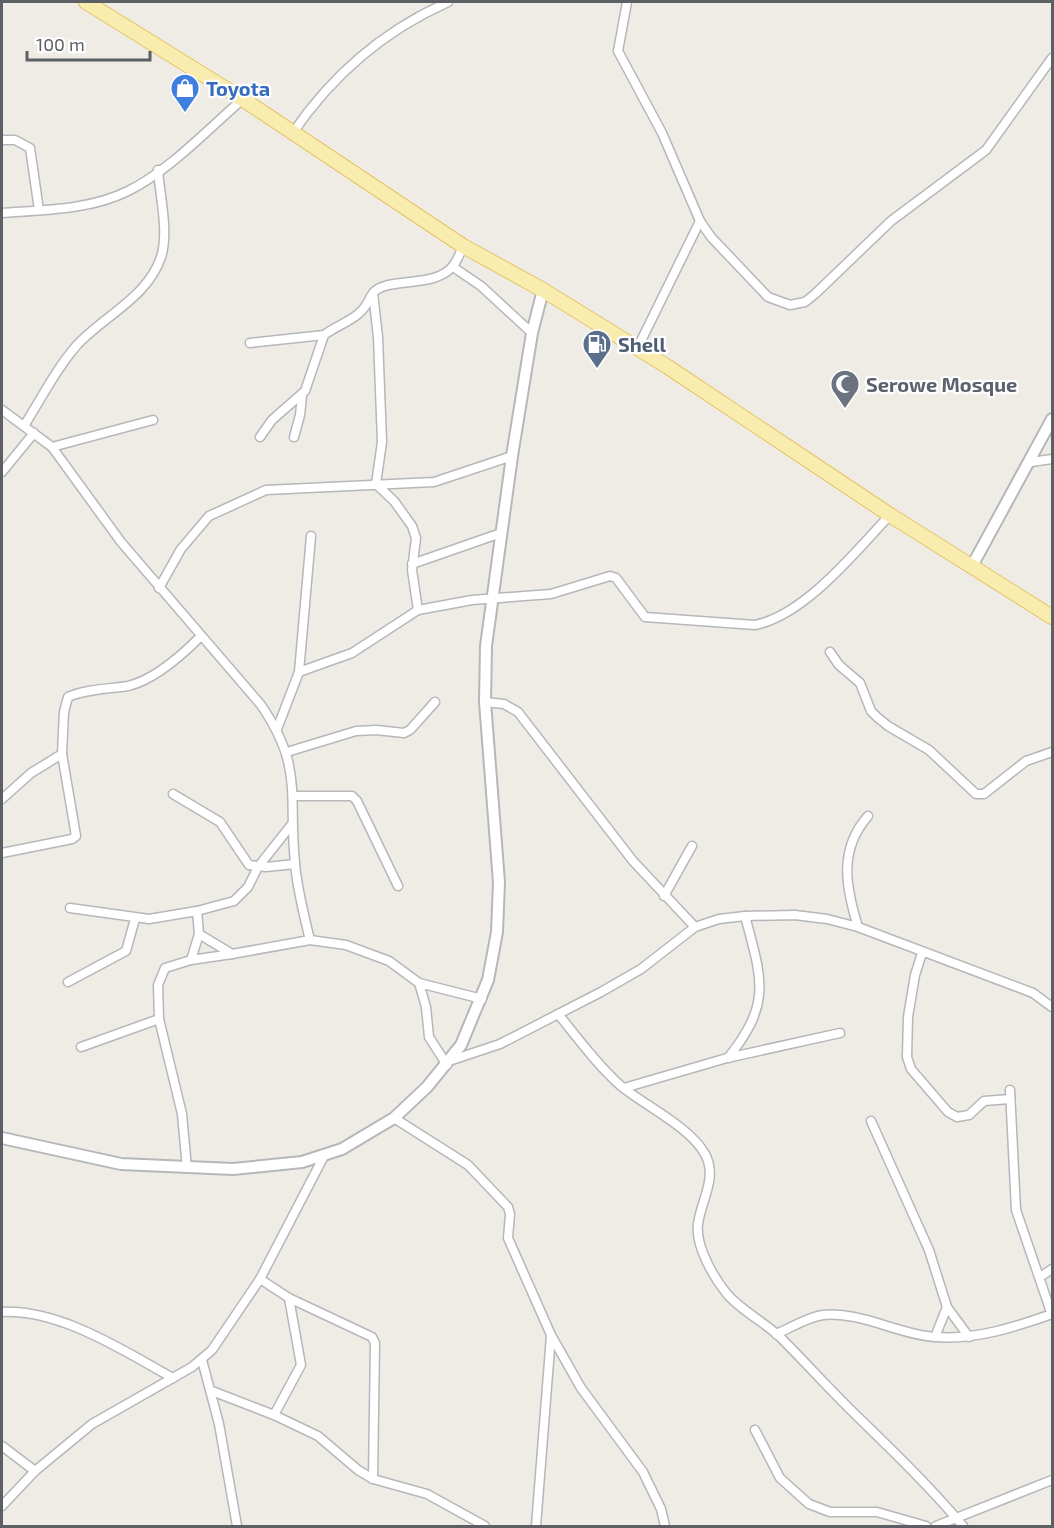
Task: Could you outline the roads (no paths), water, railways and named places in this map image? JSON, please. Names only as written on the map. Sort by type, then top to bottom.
[{"type":"main road","points":[[86,2],[243,99],[292,134],[463,246],[543,290],[637,349],[890,515],[1053,617]]},
{"type":"street","points":[[292,134],[315,101],[349,66],[414,17],[448,2]]},
{"type":"street","points":[[627,2],[618,51],[662,134],[700,221],[711,237],[768,297],[786,305],[805,302],[830,282],[891,221],[986,150],[1000,133],[1019,101],[1053,58]]},
{"type":"street","points":[[2,213],[86,204],[129,191],[158,170],[243,99]]},
{"type":"street","points":[[2,140],[15,140],[30,148],[39,210]]},
{"type":"street","points":[[24,426],[76,346],[144,286],[154,273],[162,255],[163,239],[158,170]]},
{"type":"street","points":[[637,349],[700,221]]},
{"type":"street","points":[[250,343],[324,335],[355,319],[366,307],[372,293],[381,287],[422,282],[453,267],[463,246]]},
{"type":"street","points":[[453,267],[481,286],[532,333]]},
{"type":"street","points":[[2,1138],[104,1162],[187,1168],[259,1168],[324,1156],[363,1138],[394,1118],[449,1062],[462,1045],[482,999],[497,932],[499,882],[485,702],[486,646],[512,456],[532,333],[543,290]]},
{"type":"street","points":[[372,293],[378,337],[382,442],[376,484]]},
{"type":"street","points":[[294,437],[302,396],[324,335]]},
{"type":"street","points":[[261,437],[272,420],[302,396]]},
{"type":"street","points":[[2,410],[52,447],[121,543],[261,705],[277,729],[287,752],[292,773],[295,864],[310,940]]},
{"type":"street","points":[[972,566],[1053,419]]},
{"type":"street","points":[[52,447],[153,420]]},
{"type":"street","points":[[2,472],[34,433]]},
{"type":"street","points":[[159,588],[194,530],[214,513],[266,490],[434,482],[512,456]]},
{"type":"street","points":[[1031,462],[1053,459]]},
{"type":"street","points":[[376,484],[390,496],[412,526],[416,538],[412,564],[418,610]]},
{"type":"street","points":[[299,672],[352,653],[418,610],[491,599],[551,594],[610,576],[616,578],[645,617],[743,625],[766,622],[807,596],[837,570],[890,515]]},
{"type":"street","points":[[412,564],[501,533]]},
{"type":"street","points":[[277,729],[299,672],[311,536]]},
{"type":"street","points":[[2,853],[72,839],[76,836],[62,754],[64,711],[68,697],[131,685],[146,679],[184,652],[200,636]]},
{"type":"street","points":[[830,652],[839,665],[860,683],[871,711],[877,717],[929,750],[976,794],[984,794],[1026,761],[1053,752]]},
{"type":"street","points":[[287,752],[356,731],[376,730],[404,733],[410,730],[435,702]]},
{"type":"street","points":[[485,702],[504,704],[518,711],[633,861],[695,927]]},
{"type":"street","points":[[2,799],[31,773],[62,754]]},
{"type":"street","points":[[173,794],[214,818],[243,860],[258,867],[295,864]]},
{"type":"street","points":[[293,796],[352,796],[357,801],[398,886]]},
{"type":"street","points":[[858,927],[846,889],[845,876],[858,828],[868,816]]},
{"type":"street","points":[[70,908],[135,919],[197,911],[234,901],[248,887],[258,867],[292,824]]},
{"type":"street","points":[[664,896],[692,846]]},
{"type":"street","points":[[191,960],[199,934],[197,911]]},
{"type":"street","points":[[449,1062],[500,1044],[641,969],[695,927],[719,919],[745,916],[795,915],[827,919],[858,927],[1033,993],[1053,1007]]},
{"type":"street","points":[[727,1058],[744,1037],[755,1016],[760,999],[760,979],[745,916]]},
{"type":"street","points":[[68,982],[126,951],[135,919]]},
{"type":"street","points":[[199,934],[232,954]]},
{"type":"street","points":[[187,1168],[182,1114],[159,1019],[158,985],[162,971],[170,966],[191,960],[310,940],[366,951],[389,961],[419,983],[482,999]]},
{"type":"street","points":[[776,1334],[813,1318],[837,1316],[934,1337],[969,1336],[998,1331],[1052,1314],[1016,1210],[1010,1095],[984,1101],[969,1115],[957,1117],[948,1112],[911,1069],[908,1057],[908,1017],[915,975],[922,953]]},
{"type":"street","points":[[419,983],[426,1007],[429,1037],[449,1062]]},
{"type":"street","points":[[558,1014],[606,1072],[624,1088],[652,1105],[704,1154],[709,1165],[710,1180],[698,1229],[711,1268],[729,1296],[776,1334],[908,1466],[963,1527]]},
{"type":"street","points":[[81,1047],[159,1019]]},
{"type":"street","points":[[624,1088],[727,1058],[840,1033]]},
{"type":"street","points":[[394,1118],[468,1165],[504,1201],[510,1214],[508,1238],[551,1335],[581,1388],[637,1461],[653,1490],[665,1527]]},
{"type":"street","points":[[872,1121],[929,1250],[947,1307],[969,1336]]},
{"type":"street","points":[[2,1506],[35,1471],[92,1424],[202,1360],[221,1340],[260,1279],[303,1190],[324,1156]]},
{"type":"street","points":[[1040,1277],[1053,1269]]},
{"type":"street","points":[[260,1279],[289,1298],[367,1334],[375,1343],[373,1479]]},
{"type":"street","points":[[274,1415],[301,1365],[289,1298]]},
{"type":"street","points":[[934,1337],[947,1307]]},
{"type":"street","points":[[2,1311],[19,1312],[86,1331],[173,1378]]},
{"type":"street","points":[[536,1527],[551,1335]]},
{"type":"street","points":[[202,1360],[212,1392],[237,1527]]},
{"type":"street","points":[[212,1392],[274,1415],[318,1436],[358,1470],[373,1479],[427,1494],[485,1527]]},
{"type":"street","points":[[755,1430],[780,1478],[809,1504],[830,1512],[877,1512],[926,1527]]},
{"type":"street","points":[[2,1446],[35,1471]]},
{"type":"street","points":[[941,1526],[1053,1480]]},
{"type":"place","name":"Toyota","points":[[185,114]]},
{"type":"place","name":"Shell","points":[[597,370]]},
{"type":"place","name":"Serowe Mosque","points":[[845,410]]}]
